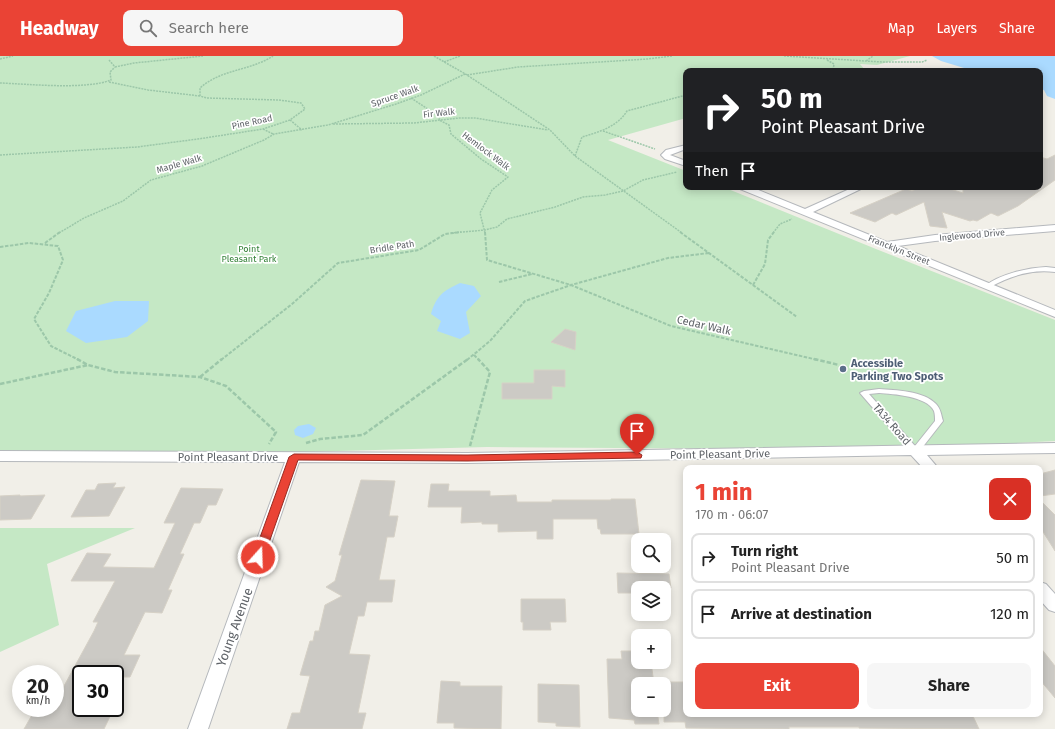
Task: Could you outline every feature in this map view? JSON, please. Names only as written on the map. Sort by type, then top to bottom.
[{"type":"street","points":[[683,148],[666,153],[668,157],[683,163]]},
{"type":"street","name":"Francklyn Street","points":[[751,190],[1055,314]]},
{"type":"street","points":[[806,212],[854,190]]},
{"type":"street","name":"Inglewood Drive","points":[[888,245],[935,238],[1055,228]]},
{"type":"street","name":"Point Pleasant Drive","points":[[0,456],[264,457],[297,451],[467,458],[1055,448]]},
{"type":"street","name":"Young Avenue","points":[[198,729],[297,451]]},
{"type":"street","points":[[915,451],[928,465]]},
{"type":"street","points":[[1043,592],[1055,605]]},
{"type":"lane","points":[[988,286],[1007,276],[1029,270],[1055,270]]},
{"type":"lane","name":"TA34 Road","points":[[879,391],[901,392],[924,399],[937,410],[939,420],[915,451],[880,410],[864,393],[879,391]]},
{"type":"path","points":[[0,59],[13,56]]},
{"type":"path","points":[[108,82],[111,80],[110,72],[114,67],[134,63],[203,56]]},
{"type":"path","points":[[0,83],[64,85],[99,84],[108,82],[148,90],[200,96],[200,88],[208,80],[221,73],[258,65],[273,56]]},
{"type":"path","points":[[434,56],[550,130],[575,156],[797,317]]},
{"type":"path","points":[[443,62],[460,56]]},
{"type":"path","name":"Spruce Walk","points":[[328,124],[411,98],[466,75],[518,68],[672,56]]},
{"type":"path","points":[[784,56],[866,61],[922,62],[927,60]]},
{"type":"path","points":[[866,61],[873,56]]},
{"type":"path","points":[[825,58],[834,64],[833,68]]},
{"type":"path","points":[[109,60],[114,67]]},
{"type":"path","name":"Pine Road","points":[[0,155],[137,147],[263,129],[290,120],[305,109],[301,103],[279,100],[237,100],[200,96]]},
{"type":"path","points":[[575,156],[582,137],[603,131],[624,118],[628,111],[683,96]]},
{"type":"path","name":"Hemlock Walk","points":[[411,98],[424,108],[440,117],[439,120],[449,125],[452,134],[481,158],[508,177],[492,190],[480,213],[485,230],[487,260],[571,285]]},
{"type":"path","name":"Fir Walk","points":[[328,124],[414,123],[475,118],[550,130]]},
{"type":"path","points":[[290,120],[302,130]]},
{"type":"path","name":"Maple Walk","points":[[45,242],[74,223],[123,201],[151,180],[202,166],[264,140],[274,134],[328,124]]},
{"type":"path","points":[[263,129],[274,134]]},
{"type":"path","points":[[603,131],[666,153]]},
{"type":"path","name":"Bridle Path","points":[[200,377],[292,304],[338,263],[419,250],[445,234],[496,228],[507,219],[555,207],[583,197],[605,195],[623,191],[643,180],[677,172]]},
{"type":"path","points":[[753,285],[765,264],[768,240],[780,224],[806,212]]},
{"type":"path","points":[[0,247],[15,244],[45,242],[58,246],[63,260],[49,293],[34,319],[51,346],[88,365],[115,372],[200,377],[226,386],[276,432],[264,457]]},
{"type":"path","points":[[297,451],[320,439],[363,435],[474,355],[490,341],[525,301],[571,285],[668,258],[709,253]]},
{"type":"path","points":[[499,282],[532,274]]},
{"type":"path","name":"Cedar Walk","points":[[571,285],[672,326],[839,365]]},
{"type":"path","points":[[467,458],[490,372],[474,355]]},
{"type":"path","points":[[0,384],[88,365]]},
{"type":"green space","name":"Point Pleasant Park","points":[[0,56],[910,56],[877,65],[860,64],[863,68],[683,68],[683,119],[608,140],[683,170],[683,190],[730,190],[1055,320],[1055,441],[887,450],[487,447],[264,453],[0,454]]},
{"type":"green space","points":[[0,528],[135,528],[47,564],[59,625],[0,652]]},
{"type":"water","points":[[932,56],[1055,56],[1055,99],[1047,96],[1043,90],[1043,68],[964,68],[941,61]]},
{"type":"water","points":[[460,283],[474,286],[481,296],[466,312],[470,333],[460,339],[437,331],[441,321],[431,314],[438,298],[449,289]]},
{"type":"water","points":[[115,301],[149,301],[148,321],[127,337],[86,343],[66,331],[76,311]]},
{"type":"water","points":[[309,424],[316,428],[313,434],[303,438],[295,435],[294,430],[298,426]]},
{"type":"building","points":[[1055,155],[1055,180],[1043,188],[1043,158],[1047,159]]},
{"type":"building","points":[[904,190],[953,190],[963,193],[963,190],[1041,190],[1018,206],[998,216],[991,213],[977,221],[970,221],[942,212],[947,228],[930,226],[924,202],[896,215],[892,213],[875,222],[850,213]]},
{"type":"building","points":[[565,329],[576,332],[575,350],[551,342]]},
{"type":"building","points":[[534,370],[565,370],[565,387],[552,386],[552,399],[502,399],[502,383],[534,383]]},
{"type":"building","points":[[1055,470],[1055,494],[1043,496],[1043,473]]},
{"type":"building","points":[[361,480],[395,481],[389,516],[398,516],[394,537],[387,537],[379,580],[395,580],[392,602],[367,602],[364,616],[358,616],[349,654],[370,655],[358,713],[366,713],[362,729],[287,729],[292,713],[300,713],[310,676],[300,675],[310,641],[313,641],[315,631],[319,631],[325,605],[342,596],[326,587],[335,581],[342,555],[339,555]]},
{"type":"building","points":[[116,483],[113,488],[125,487],[109,516],[71,517],[86,490],[95,490],[98,484]]},
{"type":"building","points":[[431,484],[449,484],[448,491],[490,491],[490,496],[516,495],[517,502],[635,499],[639,533],[601,534],[600,529],[598,529],[597,519],[553,519],[553,539],[537,539],[537,531],[498,532],[498,524],[482,524],[482,522],[461,523],[462,507],[428,507]]},
{"type":"building","points":[[181,488],[223,489],[216,505],[208,505],[200,523],[194,523],[180,554],[184,554],[168,590],[172,590],[162,613],[145,612],[124,655],[140,655],[130,677],[124,677],[124,665],[75,665],[98,622],[93,622],[115,581],[71,581],[87,553],[111,554],[103,567],[154,568],[175,523],[164,523]]},
{"type":"building","points":[[45,495],[31,519],[0,520],[0,496]]},
{"type":"building","points":[[1043,503],[1055,515],[1055,551],[1043,532]]},
{"type":"building","points":[[617,573],[669,574],[670,581],[631,581],[631,593],[618,593]]},
{"type":"building","points":[[521,599],[565,599],[566,622],[550,622],[551,630],[523,630],[523,622],[521,622]]},
{"type":"building","points":[[621,651],[631,651],[631,669],[652,669],[653,677],[631,677],[631,717],[658,717],[659,724],[635,724],[634,720],[609,718],[607,659],[622,659]]},
{"type":"building","points":[[1043,651],[1055,666],[1055,698],[1043,684]]},
{"type":"building","points":[[72,671],[72,717],[110,717],[104,729],[24,729],[31,717],[64,717],[64,686]]},
{"type":"building","points":[[441,681],[460,682],[460,686],[502,686],[501,729],[454,728],[454,723],[437,723]]},
{"type":"building","points":[[671,682],[683,682],[683,717],[973,717],[979,729],[859,727],[789,727],[789,729],[686,728],[685,722],[664,722],[664,717],[671,717]]},
{"type":"building","points":[[538,684],[579,685],[580,727],[556,726],[556,723],[538,722]]},
{"type":"place","name":"Accessible Parking Two Spots","points":[[843,369]]},
{"type":"route","points":[[258,557],[294,457],[467,458],[637,455]]}]
